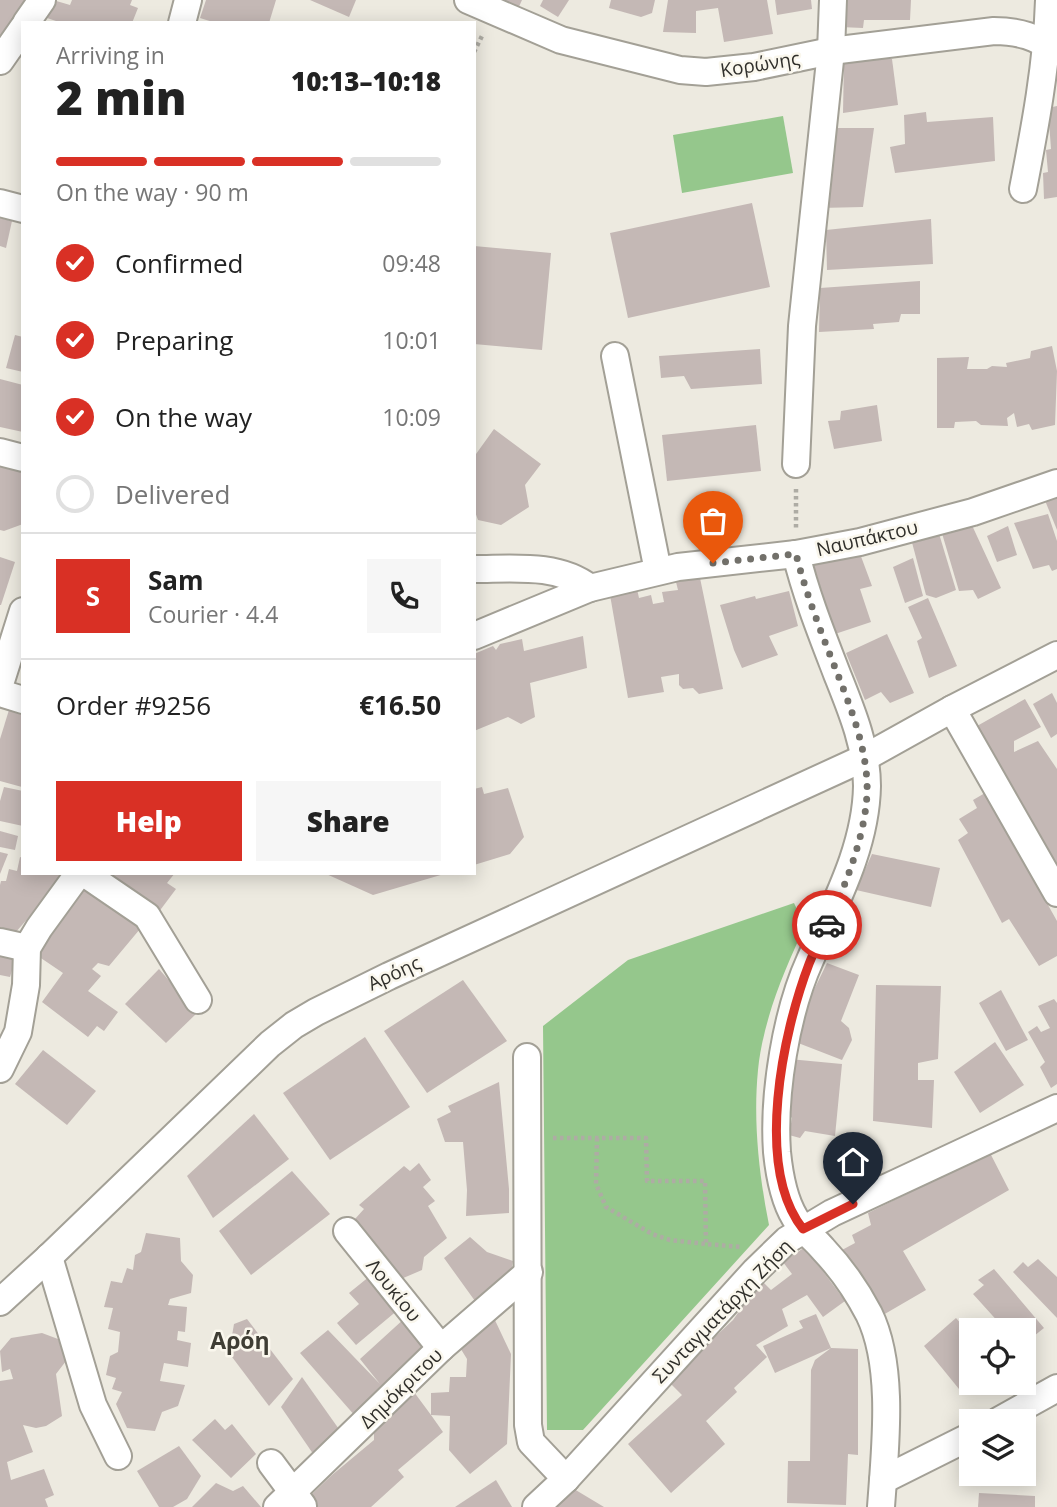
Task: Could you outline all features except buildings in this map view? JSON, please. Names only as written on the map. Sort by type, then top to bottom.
[{"type":"street","points":[[27,21],[42,0]]},
{"type":"street","points":[[183,21],[188,0]]},
{"type":"street","name":"Κορώνης","points":[[468,0],[561,40],[680,70],[706,72],[754,67],[831,51],[994,31],[1030,35],[1052,48]]},
{"type":"street","points":[[796,464],[802,326],[831,51],[833,0]]},
{"type":"street","points":[[1023,189],[1052,48],[1049,0]]},
{"type":"street","points":[[0,61],[21,31]]},
{"type":"street","points":[[0,203],[21,208]]},
{"type":"street","points":[[615,356],[658,571]]},
{"type":"street","points":[[0,452],[21,457]]},
{"type":"street","name":"Ναυπάκτου","points":[[476,635],[590,588],[658,571],[796,554],[860,542],[973,512],[1057,483]]},
{"type":"street","points":[[796,554],[802,579],[854,716],[864,758],[866,797],[852,860],[830,920],[809,961],[795,1005],[780,1072],[777,1123],[779,1166],[791,1211],[803,1229],[837,1264],[873,1324],[884,1379],[885,1439],[881,1507]]},
{"type":"street","points":[[476,569],[554,572],[574,576],[590,588]]},
{"type":"street","points":[[0,684],[21,617]]},
{"type":"street","name":"Αρόης","points":[[0,1302],[294,1025],[377,981],[864,758],[1057,655]]},
{"type":"street","points":[[0,693],[21,699]]},
{"type":"street","points":[[952,709],[1057,893]]},
{"type":"street","points":[[0,1069],[18,1032],[26,985],[27,948],[79,875]]},
{"type":"street","points":[[84,875],[147,916],[198,1000]]},
{"type":"street","points":[[0,942],[27,948]]},
{"type":"street","points":[[527,1057],[528,1425],[531,1442],[566,1479]]},
{"type":"street","name":"Συνταγματάρχη Ζήση","points":[[536,1507],[566,1479],[777,1249],[803,1229],[1057,1108]]},
{"type":"street","name":"Λουκίου","points":[[347,1231],[441,1348]]},
{"type":"street","points":[[49,1257],[93,1405],[118,1456]]},
{"type":"street","name":"Δημόκριτου","points":[[292,1502],[441,1348],[528,1272]]},
{"type":"street","points":[[1019,1409],[1057,1388]]},
{"type":"street","points":[[883,1480],[959,1442]]},
{"type":"street","points":[[271,1463],[292,1502]]},
{"type":"path","points":[[796,464],[796,554]]},
{"type":"path","points":[[527,1138],[646,1138],[647,1181],[705,1181],[706,1244]]},
{"type":"path","points":[[597,1138],[596,1184],[606,1207],[652,1234],[670,1240],[777,1249]]},
{"type":"green space","points":[[783,116],[793,173],[682,193],[673,135]]},
{"type":"green space","points":[[794,903],[805,926],[782,978],[770,1014],[758,1070],[758,1148],[769,1225],[583,1430],[547,1430],[543,1026],[628,960]]},
{"type":"way so far","points":[[713,563],[796,554],[802,579],[854,716],[864,758],[866,797],[862,823],[847,877],[827,925]]},
{"type":"district","name":"Αρόη","points":[[240,1340]]},
{"type":"route","points":[[827,925],[809,961],[795,1005],[780,1072],[777,1152],[791,1211],[803,1229],[853,1204]]}]
